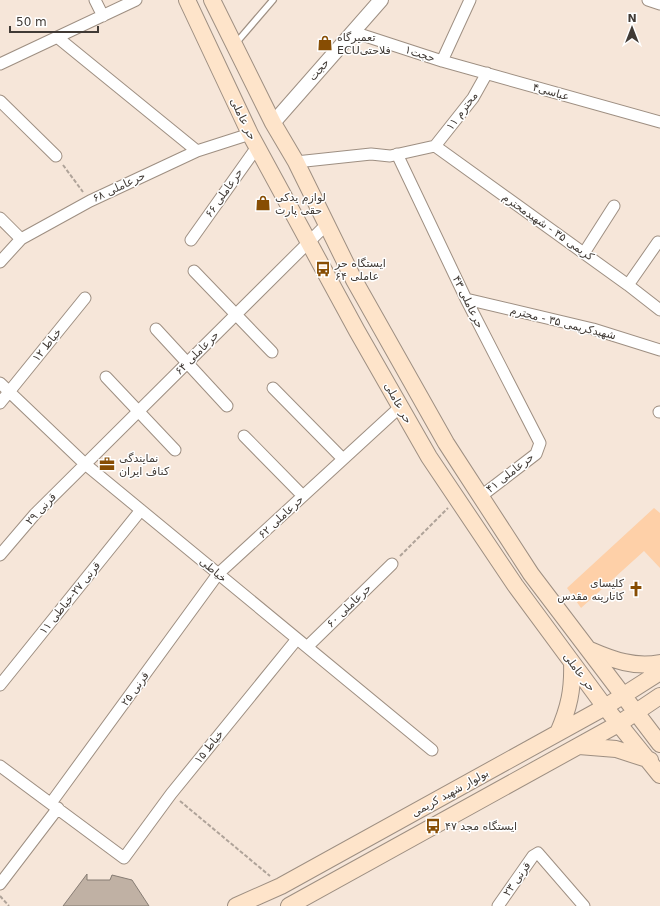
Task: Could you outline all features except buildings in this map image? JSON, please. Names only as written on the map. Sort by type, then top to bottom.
[{"type":"main road","name":"حر عاملی","points":[[187,0],[254,141],[308,242],[400,408],[429,457],[515,585],[605,707],[650,760],[660,775]]},
{"type":"main road","name":"حر عاملی","points":[[212,0],[273,123],[296,162],[354,280],[446,443],[530,574],[660,744]]},
{"type":"main road","points":[[588,650],[616,662],[646,666],[660,663]]},
{"type":"main road","points":[[558,733],[567,713],[573,686],[572,662]]},
{"type":"main road","name":"بولوار شهید کریمی","points":[[236,906],[282,886],[605,707],[660,672]]},
{"type":"main road","name":"بولوار شهید کریمی","points":[[289,906],[620,723],[660,696]]},
{"type":"main road","points":[[579,746],[616,748],[650,760]]},
{"type":"street","points":[[95,0],[103,16]]},
{"type":"street","points":[[0,64],[136,0]]},
{"type":"street","name":"حجت","points":[[273,123],[381,0]]},
{"type":"street","points":[[442,61],[470,0]]},
{"type":"street","points":[[648,0],[660,4]]},
{"type":"street","name":"حجت۱","points":[[353,32],[442,61]]},
{"type":"street","points":[[58,37],[197,151]]},
{"type":"street","name":"عباسی۴","points":[[442,61],[660,122]]},
{"type":"street","name":"محترم ۱۱","points":[[435,146],[473,98],[487,74]]},
{"type":"street","points":[[0,101],[56,156]]},
{"type":"street","name":"حرعاملی ۶۸","points":[[0,262],[21,239],[90,201],[197,151],[254,141]]},
{"type":"street","name":"حرعاملی ۶۶","points":[[191,240],[254,141]]},
{"type":"street","points":[[296,162],[371,154],[390,156],[435,146]]},
{"type":"street","name":"کریمی ۳۵ - شهیدمحترم","points":[[435,146],[628,285],[660,310]]},
{"type":"street","name":"حرعاملی ۴۳","points":[[397,154],[466,299],[540,443],[539,448]]},
{"type":"street","points":[[584,253],[614,206]]},
{"type":"street","points":[[0,218],[21,239]]},
{"type":"street","name":"حرعاملی ۶۴","points":[[85,464],[327,224]]},
{"type":"street","points":[[628,285],[658,242]]},
{"type":"street","points":[[194,271],[272,352]]},
{"type":"street","name":"خیاط ۱۲","points":[[0,403],[85,298]]},
{"type":"street","name":"شهیدکریمی ۳۵ - محترم","points":[[466,299],[593,329],[660,350]]},
{"type":"street","points":[[156,329],[227,406]]},
{"type":"street","points":[[106,376],[175,450]]},
{"type":"street","name":"خیاطی","points":[[0,383],[85,464],[432,750]]},
{"type":"street","points":[[273,388],[343,459]]},
{"type":"street","name":"حرعاملی ۶۲","points":[[218,574],[400,408]]},
{"type":"street","points":[[244,436],[303,496]]},
{"type":"street","name":"حرعاملی ۴۱","points":[[480,496],[536,454],[539,448]]},
{"type":"street","name":"قرنی ۲۹","points":[[0,555],[35,514],[85,464]]},
{"type":"street","name":"قرنی ۲۷-خیاطی ۱۱","points":[[0,685],[141,510]]},
{"type":"street","name":"حرعاملی ۶۰","points":[[306,647],[392,564]]},
{"type":"street","name":"قرنی ۲۵","points":[[0,884],[218,574]]},
{"type":"street","name":"خیاط ۱۵","points":[[55,805],[124,858],[171,794],[297,639]]},
{"type":"street","points":[[0,766],[55,805]]},
{"type":"street","name":"قرنی ۲۳","points":[[498,906],[533,856],[538,853],[584,906]]},
{"type":"lane","points":[[235,45],[273,0]]},
{"type":"path","points":[[56,156],[90,201]]},
{"type":"path","points":[[392,564],[457,499]]},
{"type":"path","points":[[171,794],[282,886]]},
{"type":"path","points":[[0,896],[9,906]]},
{"type":"shaded area","points":[[654,508],[660,513],[660,568],[644,551],[581,608],[567,588]]},
{"type":"place","name":"تعمیرگاه ECUفلاحتی","points":[[325,43]]},
{"type":"place","name":"لوازم یدکی حقی پارت","points":[[263,203]]},
{"type":"place","name":"ایستگاه حر عاملی ۶۴","points":[[323,269]]},
{"type":"place","name":"نمایندگی کناف ایران","points":[[107,464]]},
{"type":"place","name":"کلیسای کاتارینه مقدس","points":[[636,589]]},
{"type":"place","name":"ایستگاه مجد ۴۷","points":[[433,826]]}]
